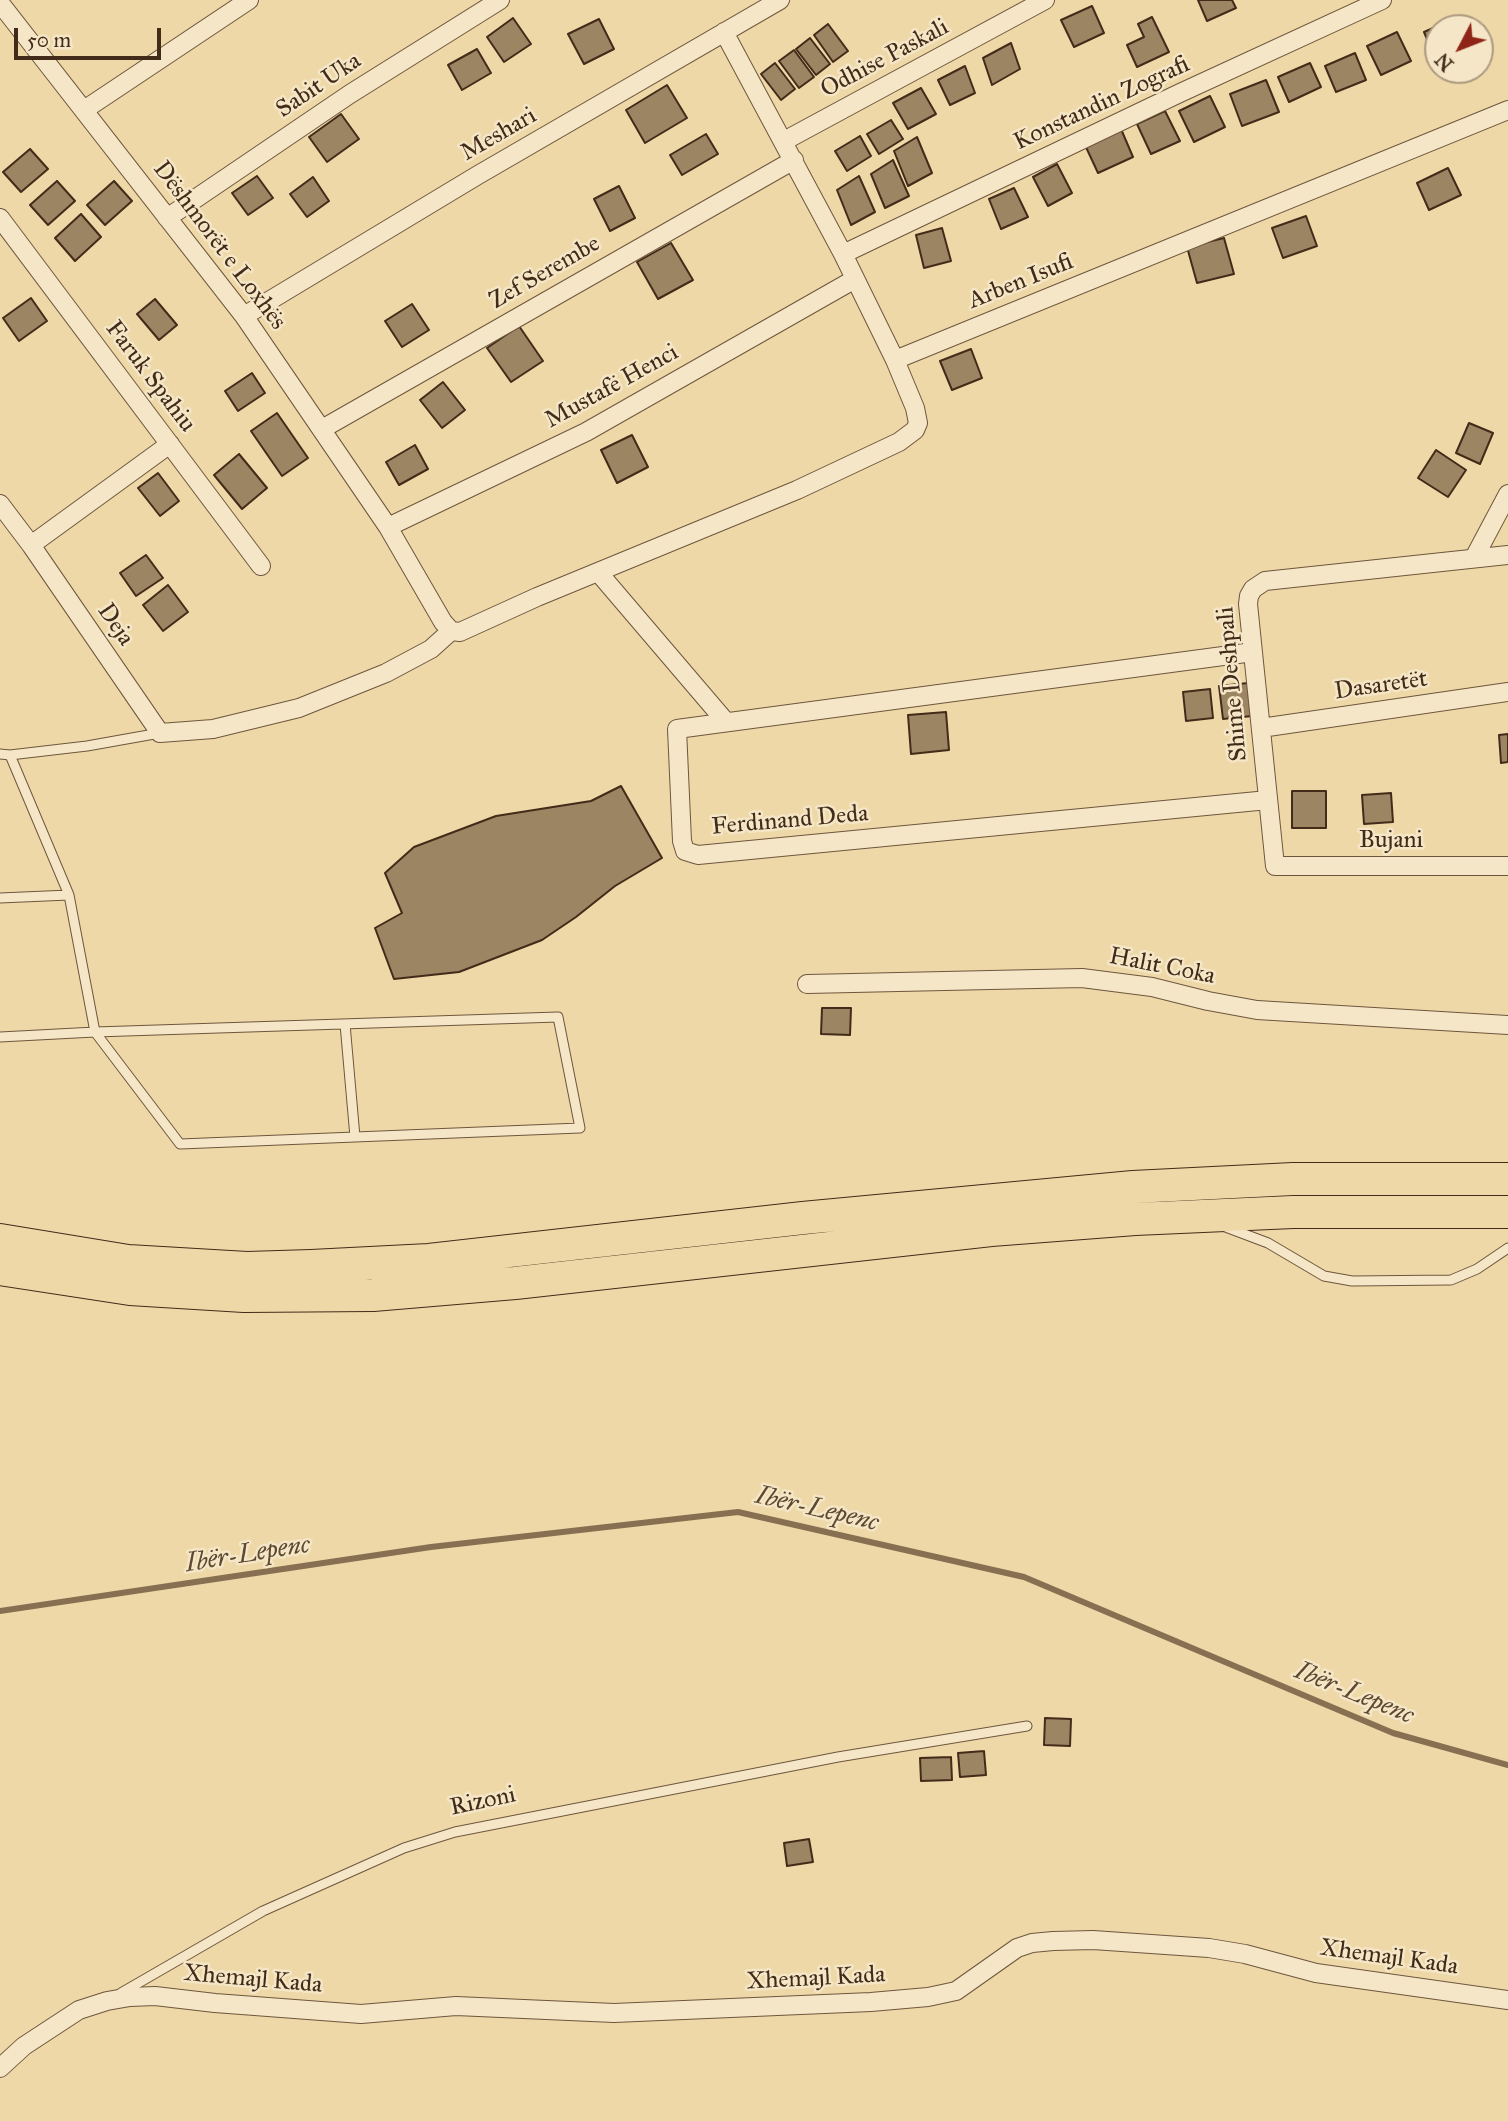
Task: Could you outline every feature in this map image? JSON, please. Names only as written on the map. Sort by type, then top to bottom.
[{"type":"highway","points":[[0,1240],[128,1261],[247,1268],[299,1266],[429,1260],[883,1210],[1133,1187],[1293,1179],[1508,1179]]},
{"type":"highway","points":[[0,1269],[64,1281],[141,1290],[244,1296],[373,1295],[515,1283],[991,1230],[1195,1215],[1508,1212]]},
{"type":"street","points":[[84,110],[249,0]]},
{"type":"street","name":"Sabit Uka","points":[[167,218],[350,94],[500,0]]},
{"type":"street","name":"Meshari","points":[[244,316],[478,175],[780,0]]},
{"type":"street","name":"Odhise Paskali","points":[[784,141],[1045,0]]},
{"type":"street","name":"Konstandin Zografi","points":[[843,254],[1192,87],[1382,0]]},
{"type":"street","name":"Dëshmorët e Loxhës","points":[[0,4],[244,316],[387,527],[451,631]]},
{"type":"street","points":[[160,733],[213,729],[299,708],[386,673],[431,649],[451,631],[470,629],[537,597],[797,490],[908,436],[915,430],[918,422],[915,408],[895,360],[794,160],[724,32]]},
{"type":"street","name":"Arben Isufi","points":[[895,360],[1508,110]]},
{"type":"street","name":"Zef Serembe","points":[[322,429],[794,160]]},
{"type":"street","name":"Faruk Spahiu","points":[[0,218],[261,566]]},
{"type":"street","name":"Mustafë Henci","points":[[387,527],[586,432],[855,279]]},
{"type":"street","points":[[31,545],[170,444]]},
{"type":"street","points":[[1474,558],[1508,494]]},
{"type":"street","name":"Deja","points":[[0,504],[160,733]]},
{"type":"street","name":"Shime Deshpali","points":[[1275,866],[1249,596],[1265,581],[1508,555]]},
{"type":"street","points":[[598,572],[726,722]]},
{"type":"street","name":"Ferdinand Deda","points":[[1253,652],[677,729],[681,841],[685,851],[698,855],[1268,800]]},
{"type":"street","name":"Dasaretët","points":[[1261,729],[1508,692]]},
{"type":"street","name":"Bujani","points":[[1275,866],[1508,866]]},
{"type":"street","name":"Halit Coka","points":[[807,984],[1082,978],[1153,987],[1257,1010],[1508,1025]]},
{"type":"street","name":"Xhemajl Kada","points":[[107,2001],[155,1996],[361,2014],[456,2006],[648,2012],[870,2002],[928,1997],[957,1991],[1017,1948],[1032,1943],[1093,1940],[1209,1948],[1316,1973],[1508,2000]]},
{"type":"street","name":"Rizoni","points":[[0,2067],[49,2028],[79,2010],[107,2001]]},
{"type":"lane","points":[[0,1037],[95,1032],[558,1017],[580,1128],[180,1144],[95,1032],[69,895],[5,754],[87,746],[160,733]]},
{"type":"lane","points":[[0,898],[69,895]]},
{"type":"lane","points":[[345,1024],[355,1137]]},
{"type":"lane","points":[[1195,1215],[1268,1243],[1324,1276],[1352,1281],[1451,1280],[1477,1269],[1508,1248]]},
{"type":"lane","name":"Rizoni","points":[[107,2001],[263,1911],[404,1848],[454,1832],[838,1757],[1027,1726]]},
{"type":"building","points":[[1198,0],[1232,0],[1236,8],[1207,21]]},
{"type":"building","points":[[1092,6],[1104,33],[1074,47],[1061,20]]},
{"type":"building","points":[[1152,17],[1169,52],[1137,67],[1127,45],[1144,37],[1138,24]]},
{"type":"building","points":[[513,18],[531,44],[504,62],[487,37]]},
{"type":"building","points":[[599,19],[614,49],[584,64],[568,34]]},
{"type":"building","points":[[828,24],[848,51],[833,62],[814,35]]},
{"type":"building","points":[[1397,32],[1411,61],[1381,75],[1367,46]]},
{"type":"building","points":[[810,38],[830,64],[816,75],[796,49]]},
{"type":"building","points":[[1011,43],[1020,69],[992,85],[983,58]]},
{"type":"building","points":[[477,49],[491,73],[462,90],[448,65]]},
{"type":"building","points":[[794,50],[814,77],[799,88],[779,61]]},
{"type":"building","points":[[1355,53],[1366,80],[1336,92],[1325,66]]},
{"type":"building","points":[[775,63],[795,89],[781,100],[761,74]]},
{"type":"building","points":[[1310,63],[1321,87],[1289,102],[1278,77]]},
{"type":"building","points":[[965,66],[975,93],[950,105],[938,80]]},
{"type":"building","points":[[1266,80],[1279,112],[1242,126],[1230,94]]},
{"type":"building","points":[[667,85],[687,118],[645,143],[626,110]]},
{"type":"building","points":[[921,88],[936,114],[908,129],[893,103]]},
{"type":"building","points":[[1210,96],[1225,127],[1194,142],[1179,111]]},
{"type":"building","points":[[1165,111],[1180,141],[1151,154],[1137,124]]},
{"type":"building","points":[[341,114],[359,139],[327,162],[309,137]]},
{"type":"building","points":[[891,120],[903,139],[879,154],[867,134]]},
{"type":"building","points":[[1121,129],[1133,157],[1098,173],[1085,145]]},
{"type":"building","points":[[706,134],[718,154],[682,175],[670,155]]},
{"type":"building","points":[[860,136],[871,156],[847,171],[835,151]]},
{"type":"building","points":[[917,137],[932,173],[908,186],[894,151]]},
{"type":"building","points":[[30,149],[48,169],[21,192],[3,172]]},
{"type":"building","points":[[893,160],[909,196],[885,208],[871,174]]},
{"type":"building","points":[[1057,164],[1072,193],[1048,206],[1033,177]]},
{"type":"building","points":[[1448,168],[1461,195],[1429,210],[1417,183]]},
{"type":"building","points":[[257,176],[273,198],[248,215],[232,193]]},
{"type":"building","points":[[859,176],[875,212],[851,225],[837,190]]},
{"type":"building","points":[[313,177],[329,201],[307,217],[290,194]]},
{"type":"building","points":[[57,181],[75,201],[48,225],[30,205]]},
{"type":"building","points":[[114,181],[132,201],[105,225],[87,205]]},
{"type":"building","points":[[619,186],[635,218],[610,231],[594,199]]},
{"type":"building","points":[[1014,188],[1028,217],[1001,229],[989,199]]},
{"type":"building","points":[[81,214],[101,237],[75,261],[55,238]]},
{"type":"building","points":[[1306,216],[1317,246],[1283,258],[1272,228]]},
{"type":"building","points":[[942,228],[951,261],[924,268],[916,235]]},
{"type":"building","points":[[1224,238],[1234,274],[1197,283],[1187,247]]},
{"type":"building","points":[[671,243],[693,280],[658,299],[637,262]]},
{"type":"building","points":[[31,298],[47,321],[19,341],[3,318]]},
{"type":"building","points":[[155,299],[177,325],[159,340],[137,314]]},
{"type":"building","points":[[412,304],[429,330],[402,347],[385,321]]},
{"type":"building","points":[[519,326],[543,361],[511,382],[487,348]]},
{"type":"building","points":[[971,349],[982,378],[952,390],[940,361]]},
{"type":"building","points":[[252,373],[265,393],[238,411],[225,391]]},
{"type":"building","points":[[443,382],[465,410],[442,428],[420,400]]},
{"type":"building","points":[[277,413],[308,458],[282,476],[251,431]]},
{"type":"building","points":[[1469,423],[1493,433],[1480,464],[1456,453]]},
{"type":"building","points":[[632,435],[648,467],[617,483],[601,450]]},
{"type":"building","points":[[415,445],[428,469],[399,485],[386,462]]},
{"type":"building","points":[[1436,450],[1466,470],[1448,497],[1418,478]]},
{"type":"building","points":[[239,454],[267,488],[242,509],[214,475]]},
{"type":"building","points":[[158,473],[179,501],[160,516],[138,488]]},
{"type":"building","points":[[146,555],[163,578],[136,596],[120,573]]},
{"type":"building","points":[[168,585],[188,612],[163,631],[143,605]]},
{"type":"building","points":[[1248,683],[1252,716],[1223,719],[1219,686]]},
{"type":"building","points":[[1210,689],[1213,718],[1186,721],[1183,692]]},
{"type":"building","points":[[946,712],[949,750],[911,754],[908,715]]},
{"type":"building","points":[[1508,734],[1508,762],[1501,763],[1499,735]]},
{"type":"building","points":[[621,786],[662,858],[615,886],[542,940],[459,972],[394,979],[375,928],[402,913],[385,873],[414,847],[496,816],[591,801]]},
{"type":"building","points":[[1292,791],[1326,791],[1326,828],[1292,828]]},
{"type":"building","points":[[1391,793],[1393,822],[1364,824],[1362,795]]},
{"type":"building","points":[[822,1008],[851,1008],[850,1035],[821,1034]]},
{"type":"building","points":[[1045,1718],[1071,1719],[1070,1746],[1044,1745]]},
{"type":"building","points":[[984,1751],[986,1775],[960,1777],[958,1753]]},
{"type":"building","points":[[951,1757],[952,1780],[921,1781],[920,1758]]},
{"type":"building","points":[[809,1839],[813,1862],[787,1866],[784,1843]]},
{"type":"waterway","name":"Ibër-Lepenc","points":[[0,1611],[431,1547],[738,1512],[1024,1577],[1393,1733],[1508,1765]]}]
